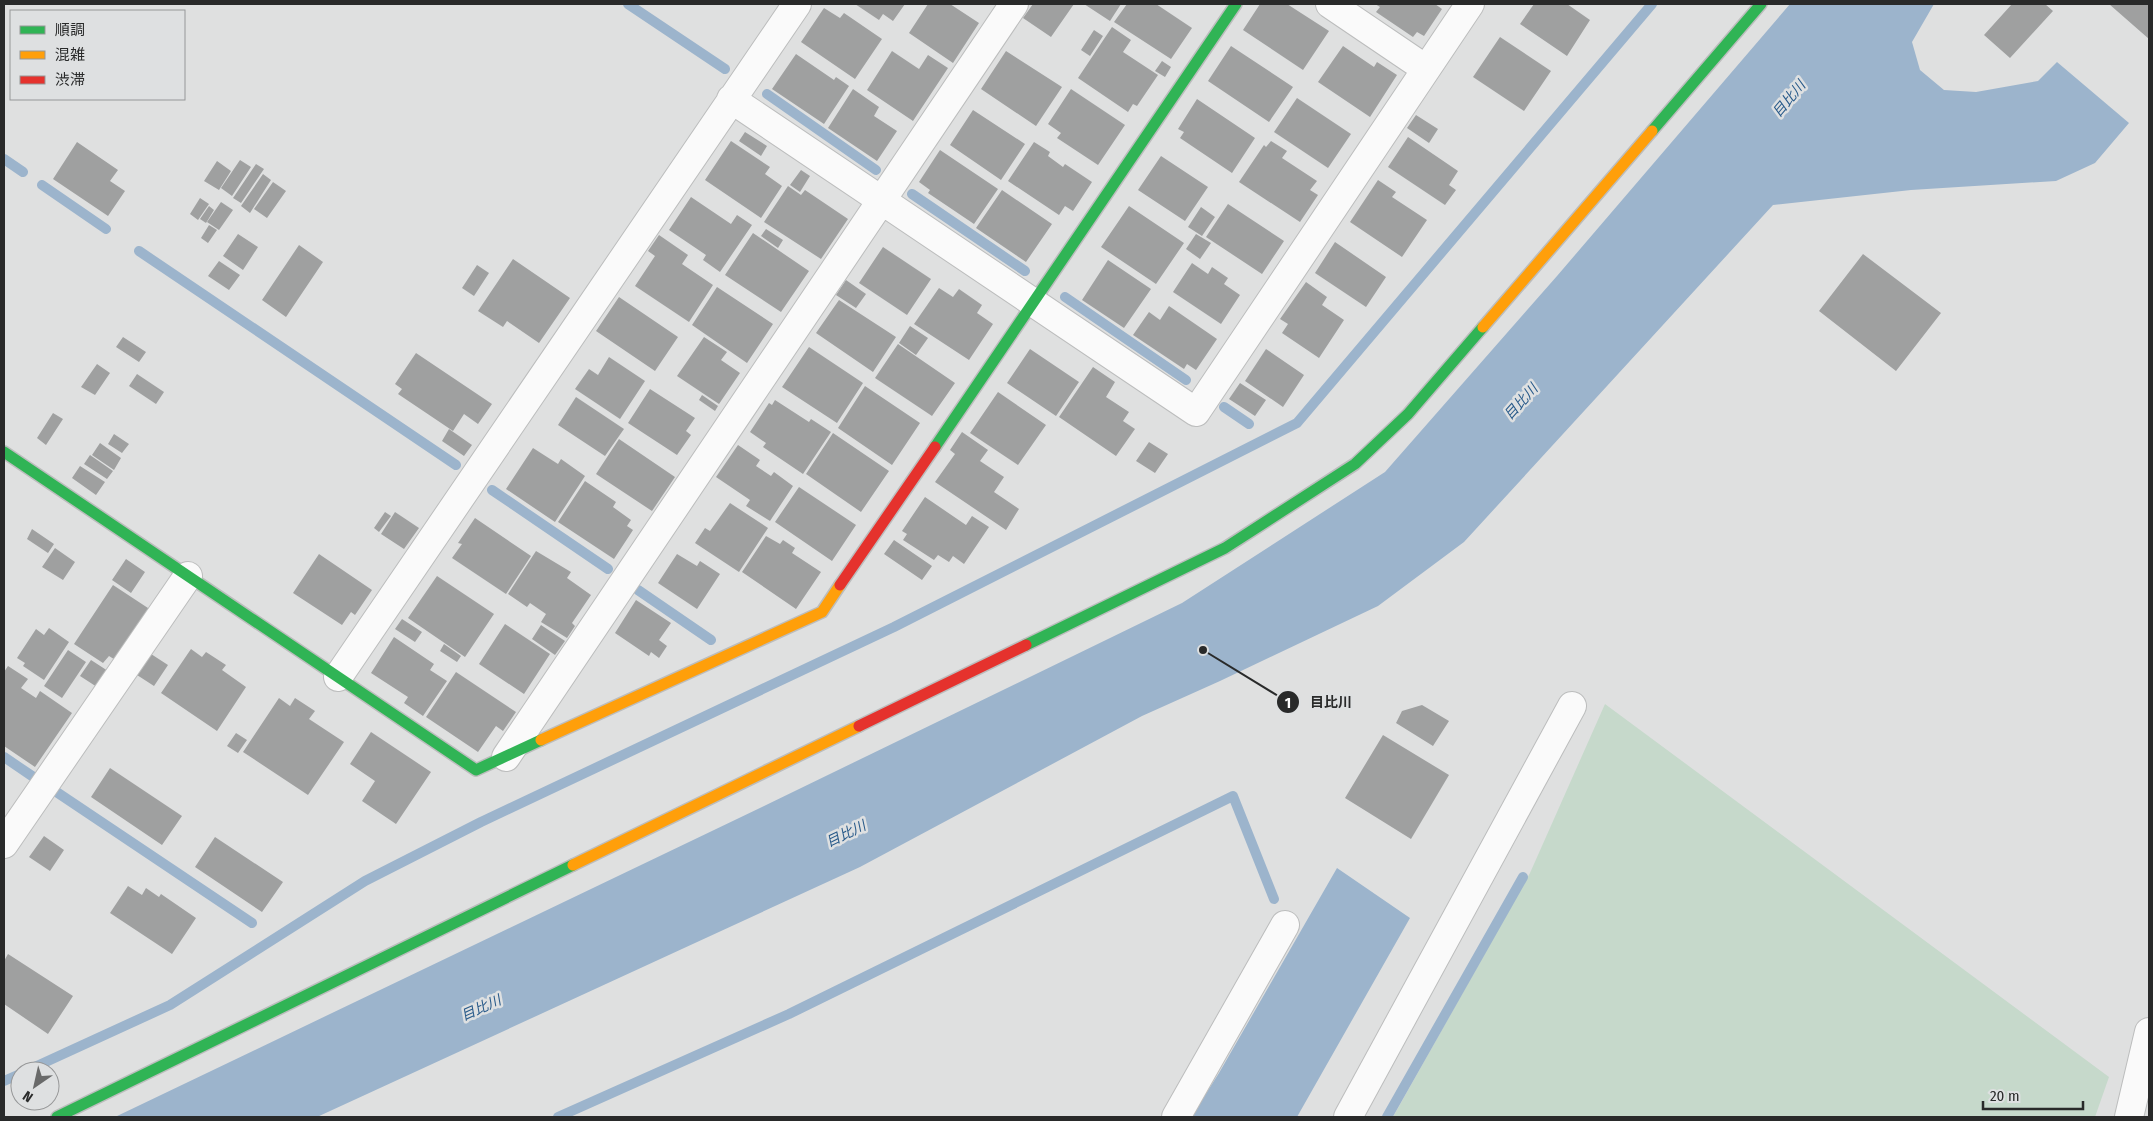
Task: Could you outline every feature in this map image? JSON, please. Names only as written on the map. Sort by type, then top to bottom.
[{"type":"street","points":[[338,677],[797,4]]},
{"type":"street","points":[[506,757],[1014,4]]},
{"type":"street","points":[[4,452],[476,770],[822,612],[1236,4]]},
{"type":"street","points":[[1330,4],[1426,69]]},
{"type":"street","points":[[731,100],[1196,412],[1470,4]]},
{"type":"street","points":[[57,1117],[1225,548],[1355,464],[1408,414],[1761,4]]},
{"type":"street","points":[[4,844],[188,576]]},
{"type":"street","points":[[1348,1117],[1572,706]]},
{"type":"street","points":[[1176,1117],[1285,926]]},
{"type":"street","points":[[2128,1117],[2149,1032]]},
{"type":"green space","points":[[1605,704],[2109,1077],[2095,1117],[1393,1117],[1530,873]]},
{"type":"water","points":[[1790,4],[1934,4],[1912,42],[1920,70],[1944,90],[1976,92],[2038,81],[2057,62],[2129,123],[2095,163],[2056,181],[1911,190],[1773,205],[1464,542],[1378,606],[1142,716],[860,867],[317,1117],[115,1117],[762,807],[1182,603],[1385,472],[1557,276]]},
{"type":"water","points":[[1337,868],[1410,918],[1297,1117],[1191,1117],[1219,1073]]},
{"type":"building","points":[[855,4],[905,4],[893,21],[883,14],[879,20]]},
{"type":"building","points":[[928,4],[950,4],[979,23],[953,63],[909,33]]},
{"type":"building","points":[[1033,4],[1074,4],[1051,37],[1023,18]]},
{"type":"building","points":[[1084,4],[1121,4],[1110,21]]},
{"type":"building","points":[[1127,4],[1156,4],[1192,28],[1171,59],[1114,22]]},
{"type":"building","points":[[1260,4],[1287,4],[1329,31],[1303,70],[1243,30]]},
{"type":"building","points":[[1375,4],[1435,4],[1442,9],[1424,36],[1417,32],[1413,37],[1376,12],[1380,7]]},
{"type":"building","points":[[1534,4],[1567,4],[1590,20],[1567,56],[1520,24]]},
{"type":"building","points":[[2012,4],[2045,4],[2053,11],[2010,58],[1984,35]]},
{"type":"building","points":[[2109,4],[2149,4],[2149,39]]},
{"type":"building","points":[[824,8],[840,18],[844,13],[882,39],[855,79],[801,42]]},
{"type":"building","points":[[1112,27],[1131,40],[1123,52],[1158,75],[1137,106],[1133,104],[1128,112],[1078,78]]},
{"type":"building","points":[[1094,30],[1103,36],[1090,56],[1081,50]]},
{"type":"building","points":[[1500,37],[1551,71],[1524,111],[1473,77]]},
{"type":"building","points":[[1231,46],[1293,87],[1269,122],[1208,81]]},
{"type":"building","points":[[1343,46],[1374,67],[1377,62],[1397,75],[1370,117],[1318,82]]},
{"type":"building","points":[[892,51],[919,69],[928,55],[948,68],[913,121],[867,90]]},
{"type":"building","points":[[1006,51],[1062,87],[1036,126],[981,89]]},
{"type":"building","points":[[796,54],[834,80],[836,77],[849,86],[824,124],[772,89]]},
{"type":"building","points":[[1162,61],[1171,67],[1165,77],[1155,71]]},
{"type":"building","points":[[853,89],[879,107],[874,116],[897,131],[877,161],[828,128]]},
{"type":"building","points":[[1071,89],[1125,125],[1098,165],[1057,138],[1061,133],[1048,124]]},
{"type":"building","points":[[1297,98],[1351,134],[1328,168],[1274,132]]},
{"type":"building","points":[[1197,99],[1255,138],[1232,173],[1180,138],[1184,132],[1178,129]]},
{"type":"building","points":[[973,110],[1025,144],[1001,180],[950,145]]},
{"type":"building","points":[[1416,115],[1438,129],[1429,143],[1407,128]]},
{"type":"building","points":[[745,132],[767,146],[761,156],[739,141]]},
{"type":"building","points":[[1408,137],[1458,171],[1449,185],[1456,190],[1445,205],[1388,167]]},
{"type":"building","points":[[731,141],[770,167],[765,174],[782,186],[761,218],[705,180]]},
{"type":"building","points":[[1271,141],[1287,151],[1282,158],[1317,181],[1310,190],[1318,195],[1300,222],[1239,182],[1264,145],[1266,147]]},
{"type":"building","points":[[77,142],[118,170],[110,181],[125,191],[108,216],[53,179]]},
{"type":"building","points":[[1034,142],[1050,152],[1048,156],[1063,167],[1065,164],[1092,182],[1073,211],[1065,206],[1059,215],[1008,181]]},
{"type":"building","points":[[940,150],[998,189],[974,224],[928,193],[930,190],[919,182]]},
{"type":"building","points":[[1161,156],[1208,187],[1185,221],[1138,190]]},
{"type":"building","points":[[240,160],[251,167],[232,196],[221,188]]},
{"type":"building","points":[[217,161],[231,171],[219,190],[204,181]]},
{"type":"building","points":[[256,164],[264,169],[241,203],[233,198]]},
{"type":"building","points":[[801,170],[810,176],[800,192],[790,185]]},
{"type":"building","points":[[263,174],[271,180],[250,213],[241,206]]},
{"type":"building","points":[[1378,180],[1396,192],[1392,197],[1427,220],[1402,257],[1350,222]]},
{"type":"building","points":[[273,182],[286,191],[267,218],[254,209]]},
{"type":"building","points":[[788,186],[801,195],[805,190],[848,219],[821,259],[764,222]]},
{"type":"building","points":[[1002,190],[1052,224],[1026,262],[976,228]]},
{"type":"building","points":[[691,197],[731,224],[737,215],[752,225],[720,272],[703,260],[706,255],[669,230]]},
{"type":"building","points":[[200,198],[209,204],[198,220],[190,214]]},
{"type":"building","points":[[221,202],[233,210],[219,230],[207,222]]},
{"type":"building","points":[[1228,204],[1284,241],[1262,274],[1206,237]]},
{"type":"building","points":[[209,206],[214,210],[206,223],[200,219]]},
{"type":"building","points":[[1129,206],[1184,243],[1156,284],[1101,247]]},
{"type":"building","points":[[1201,207],[1215,217],[1202,236],[1188,227]]},
{"type":"building","points":[[209,225],[217,230],[208,243],[201,238]]},
{"type":"building","points":[[766,229],[783,240],[778,248],[761,236]]},
{"type":"building","points":[[753,233],[809,271],[781,312],[725,275]]},
{"type":"building","points":[[238,234],[258,247],[243,270],[223,256]]},
{"type":"building","points":[[1196,234],[1211,243],[1200,259],[1186,249]]},
{"type":"building","points":[[659,235],[688,255],[682,264],[713,285],[689,322],[635,286],[655,256],[648,251]]},
{"type":"building","points":[[1335,242],[1386,277],[1366,307],[1315,273]]},
{"type":"building","points":[[299,245],[323,262],[286,317],[262,300]]},
{"type":"building","points":[[883,247],[931,279],[907,315],[859,283]]},
{"type":"building","points":[[1863,254],[1941,313],[1896,371],[1819,311]]},
{"type":"building","points":[[513,259],[570,298],[539,343],[507,321],[503,327],[478,311]]},
{"type":"building","points":[[1108,260],[1151,289],[1124,328],[1082,300]]},
{"type":"building","points":[[219,261],[240,275],[229,290],[208,276]]},
{"type":"building","points":[[1192,263],[1208,274],[1212,267],[1228,278],[1224,284],[1240,295],[1221,324],[1173,292]]},
{"type":"building","points":[[477,265],[489,273],[474,296],[462,288]]},
{"type":"building","points":[[846,280],[866,294],[856,308],[836,295]]},
{"type":"building","points":[[1306,282],[1327,297],[1322,305],[1344,320],[1319,358],[1282,333],[1288,324],[1280,319]]},
{"type":"building","points":[[717,287],[773,324],[747,363],[692,325]]},
{"type":"building","points":[[939,288],[953,297],[959,289],[982,305],[977,313],[993,324],[969,360],[914,324]]},
{"type":"building","points":[[619,297],[678,337],[655,371],[596,331]]},
{"type":"building","points":[[839,300],[896,337],[873,372],[816,333]]},
{"type":"building","points":[[1169,306],[1217,339],[1196,370],[1187,364],[1184,369],[1133,335],[1149,312],[1160,320]]},
{"type":"building","points":[[910,326],[928,338],[916,355],[899,343]]},
{"type":"building","points":[[123,337],[146,352],[139,362],[116,347]]},
{"type":"building","points":[[704,337],[727,352],[721,360],[740,373],[719,404],[677,376]]},
{"type":"building","points":[[898,344],[955,383],[932,416],[875,378]]},
{"type":"building","points":[[809,347],[863,383],[837,423],[782,387]]},
{"type":"building","points":[[1030,349],[1079,382],[1056,416],[1007,383]]},
{"type":"building","points":[[1266,349],[1304,375],[1283,407],[1245,381]]},
{"type":"building","points":[[416,353],[492,404],[478,424],[464,414],[453,431],[398,394],[402,389],[395,384]]},
{"type":"building","points":[[609,357],[645,381],[620,419],[575,389],[589,369],[598,375]]},
{"type":"building","points":[[97,364],[110,373],[95,395],[81,387]]},
{"type":"building","points":[[1093,367],[1115,382],[1106,397],[1129,412],[1123,421],[1135,429],[1116,456],[1059,417]]},
{"type":"building","points":[[137,374],[164,392],[156,404],[129,386]]},
{"type":"building","points":[[1240,383],[1266,400],[1255,416],[1229,399]]},
{"type":"building","points":[[865,386],[920,423],[892,465],[838,428]]},
{"type":"building","points":[[650,389],[695,418],[686,431],[691,435],[677,455],[628,423]]},
{"type":"building","points":[[998,392],[1046,425],[1018,465],[970,433]]},
{"type":"building","points":[[702,395],[718,406],[715,411],[699,400]]},
{"type":"building","points":[[576,397],[624,429],[605,456],[558,425]]},
{"type":"building","points":[[775,400],[809,422],[811,419],[831,432],[803,474],[763,447],[766,443],[750,432],[769,403],[772,405]]},
{"type":"building","points":[[53,413],[63,419],[46,445],[37,438]]},
{"type":"building","points":[[449,429],[472,445],[464,456],[442,441]]},
{"type":"building","points":[[962,432],[988,450],[980,461],[1004,477],[994,492],[1019,509],[1006,530],[935,482],[955,454],[950,450]]},
{"type":"building","points":[[833,433],[889,471],[861,512],[806,474]]},
{"type":"building","points":[[114,434],[129,444],[122,453],[108,444]]},
{"type":"building","points":[[619,439],[675,477],[652,511],[596,474]]},
{"type":"building","points":[[1149,442],[1168,454],[1155,473],[1136,461]]},
{"type":"building","points":[[100,443],[121,458],[114,470],[92,455]]},
{"type":"building","points":[[738,445],[760,460],[756,466],[771,476],[774,472],[793,486],[770,521],[746,506],[750,500],[716,477]]},
{"type":"building","points":[[533,448],[558,464],[561,459],[585,476],[555,522],[506,489]]},
{"type":"building","points":[[90,455],[113,471],[107,479],[84,464]]},
{"type":"building","points":[[80,466],[105,482],[96,495],[72,478]]},
{"type":"building","points":[[585,481],[616,502],[613,507],[631,520],[627,526],[633,530],[614,559],[558,522]]},
{"type":"building","points":[[799,487],[856,525],[832,561],[775,522]]},
{"type":"building","points":[[925,497],[966,525],[972,516],[989,527],[964,564],[953,556],[949,562],[938,555],[934,560],[903,540],[907,534],[902,531]]},
{"type":"building","points":[[730,503],[768,528],[739,572],[695,543],[705,528],[710,531]]},
{"type":"building","points":[[385,512],[391,516],[379,532],[374,528]]},
{"type":"building","points":[[395,512],[419,528],[404,549],[381,534]]},
{"type":"building","points":[[475,518],[531,556],[506,594],[452,558],[462,544],[458,543]]},
{"type":"building","points":[[32,529],[54,544],[48,553],[27,539]]},
{"type":"building","points":[[766,536],[780,544],[783,540],[795,548],[792,553],[821,572],[796,609],[742,572]]},
{"type":"building","points":[[894,540],[932,566],[922,580],[884,554]]},
{"type":"building","points":[[55,548],[75,562],[63,580],[42,567]]},
{"type":"building","points":[[536,551],[571,572],[567,578],[591,595],[572,623],[575,626],[567,638],[541,622],[546,614],[530,603],[527,607],[508,594]]},
{"type":"building","points":[[319,554],[372,590],[355,615],[351,612],[342,625],[293,593]]},
{"type":"building","points":[[677,554],[697,566],[700,561],[720,574],[697,609],[658,583]]},
{"type":"building","points":[[126,559],[145,572],[131,593],[112,580]]},
{"type":"building","points":[[437,576],[494,614],[465,657],[408,618]]},
{"type":"building","points":[[113,585],[151,610],[117,661],[109,656],[103,663],[74,644]]},
{"type":"building","points":[[636,600],[671,623],[659,640],[667,646],[659,658],[651,652],[649,656],[615,633]]},
{"type":"building","points":[[402,619],[422,632],[415,642],[395,629]]},
{"type":"building","points":[[505,624],[550,654],[524,694],[479,664]]},
{"type":"building","points":[[541,625],[565,641],[555,655],[532,639]]},
{"type":"building","points":[[49,628],[69,642],[44,680],[23,666],[25,663],[17,658],[36,629],[44,635]]},
{"type":"building","points":[[394,637],[434,664],[430,670],[447,681],[423,716],[404,703],[408,697],[371,673]]},
{"type":"building","points":[[444,644],[461,656],[457,662],[440,651]]},
{"type":"building","points":[[191,649],[202,657],[206,652],[226,665],[222,670],[246,687],[217,731],[161,693]]},
{"type":"building","points":[[68,650],[86,662],[62,698],[44,686]]},
{"type":"building","points":[[151,654],[168,665],[154,686],[137,675]]},
{"type":"building","points":[[91,660],[108,671],[97,687],[80,676]]},
{"type":"building","points":[[8,666],[28,679],[21,688],[36,698],[40,691],[72,713],[35,767],[4,746],[4,672]]},
{"type":"building","points":[[456,672],[516,712],[503,731],[496,726],[478,752],[426,717]]},
{"type":"building","points":[[279,698],[290,706],[295,698],[315,711],[309,719],[344,742],[308,795],[243,752]]},
{"type":"building","points":[[1422,705],[1449,721],[1433,746],[1396,723],[1402,711]]},
{"type":"building","points":[[371,732],[431,772],[396,824],[362,801],[375,781],[350,764]]},
{"type":"building","points":[[236,733],[247,740],[238,753],[227,746]]},
{"type":"building","points":[[1383,735],[1449,775],[1411,839],[1345,798]]},
{"type":"building","points":[[110,768],[182,816],[162,845],[91,797]]},
{"type":"building","points":[[44,836],[64,850],[50,871],[29,857]]},
{"type":"building","points":[[215,837],[283,882],[262,912],[195,867]]},
{"type":"building","points":[[128,886],[142,895],[146,888],[159,897],[161,894],[196,918],[172,954],[110,913]]},
{"type":"building","points":[[8,954],[73,996],[48,1034],[4,1004],[4,961]]},
{"type":"waterway","points":[[628,4],[725,69]]},
{"type":"waterway","points":[[48,1061],[170,1005],[365,881],[481,822],[894,627],[1297,423],[1652,4]]},
{"type":"waterway","points":[[767,94],[876,170]]},
{"type":"waterway","points":[[4,159],[23,172]]},
{"type":"waterway","points":[[42,185],[106,229]]},
{"type":"waterway","points":[[912,194],[1025,271]]},
{"type":"waterway","points":[[139,251],[456,465]]},
{"type":"waterway","points":[[1065,297],[1186,380]]},
{"type":"waterway","points":[[1224,407],[1249,424]]},
{"type":"waterway","points":[[492,490],[608,569]]},
{"type":"waterway","points":[[638,590],[711,640]]},
{"type":"waterway","points":[[4,757],[32,776]]},
{"type":"waterway","points":[[55,791],[252,923]]},
{"type":"waterway","points":[[558,1117],[789,1014],[1233,796],[1274,899]]},
{"type":"waterway","points":[[1387,1117],[1523,877]]},
{"type":"waterway","points":[[4,1081],[10,1078]]},
{"type":"traffic: fast","points":[[935,447],[1236,4]]},
{"type":"traffic: fast","points":[[1652,131],[1761,4]]},
{"type":"traffic: fast","points":[[1026,645],[1225,548],[1355,464],[1408,414],[1483,327]]},
{"type":"traffic: fast","points":[[4,452],[476,770],[541,740]]},
{"type":"traffic: fast","points":[[57,1117],[573,865]]},
{"type":"traffic: slow","points":[[1483,327],[1652,131]]},
{"type":"traffic: slow","points":[[541,740],[822,612],[840,585]]},
{"type":"traffic: slow","points":[[573,865],[859,726]]},
{"type":"traffic: jam","points":[[840,585],[935,447]]},
{"type":"traffic: jam","points":[[859,726],[1026,645]]},
{"type":"place","name":"目比川","points":[[1203,650]]}]
